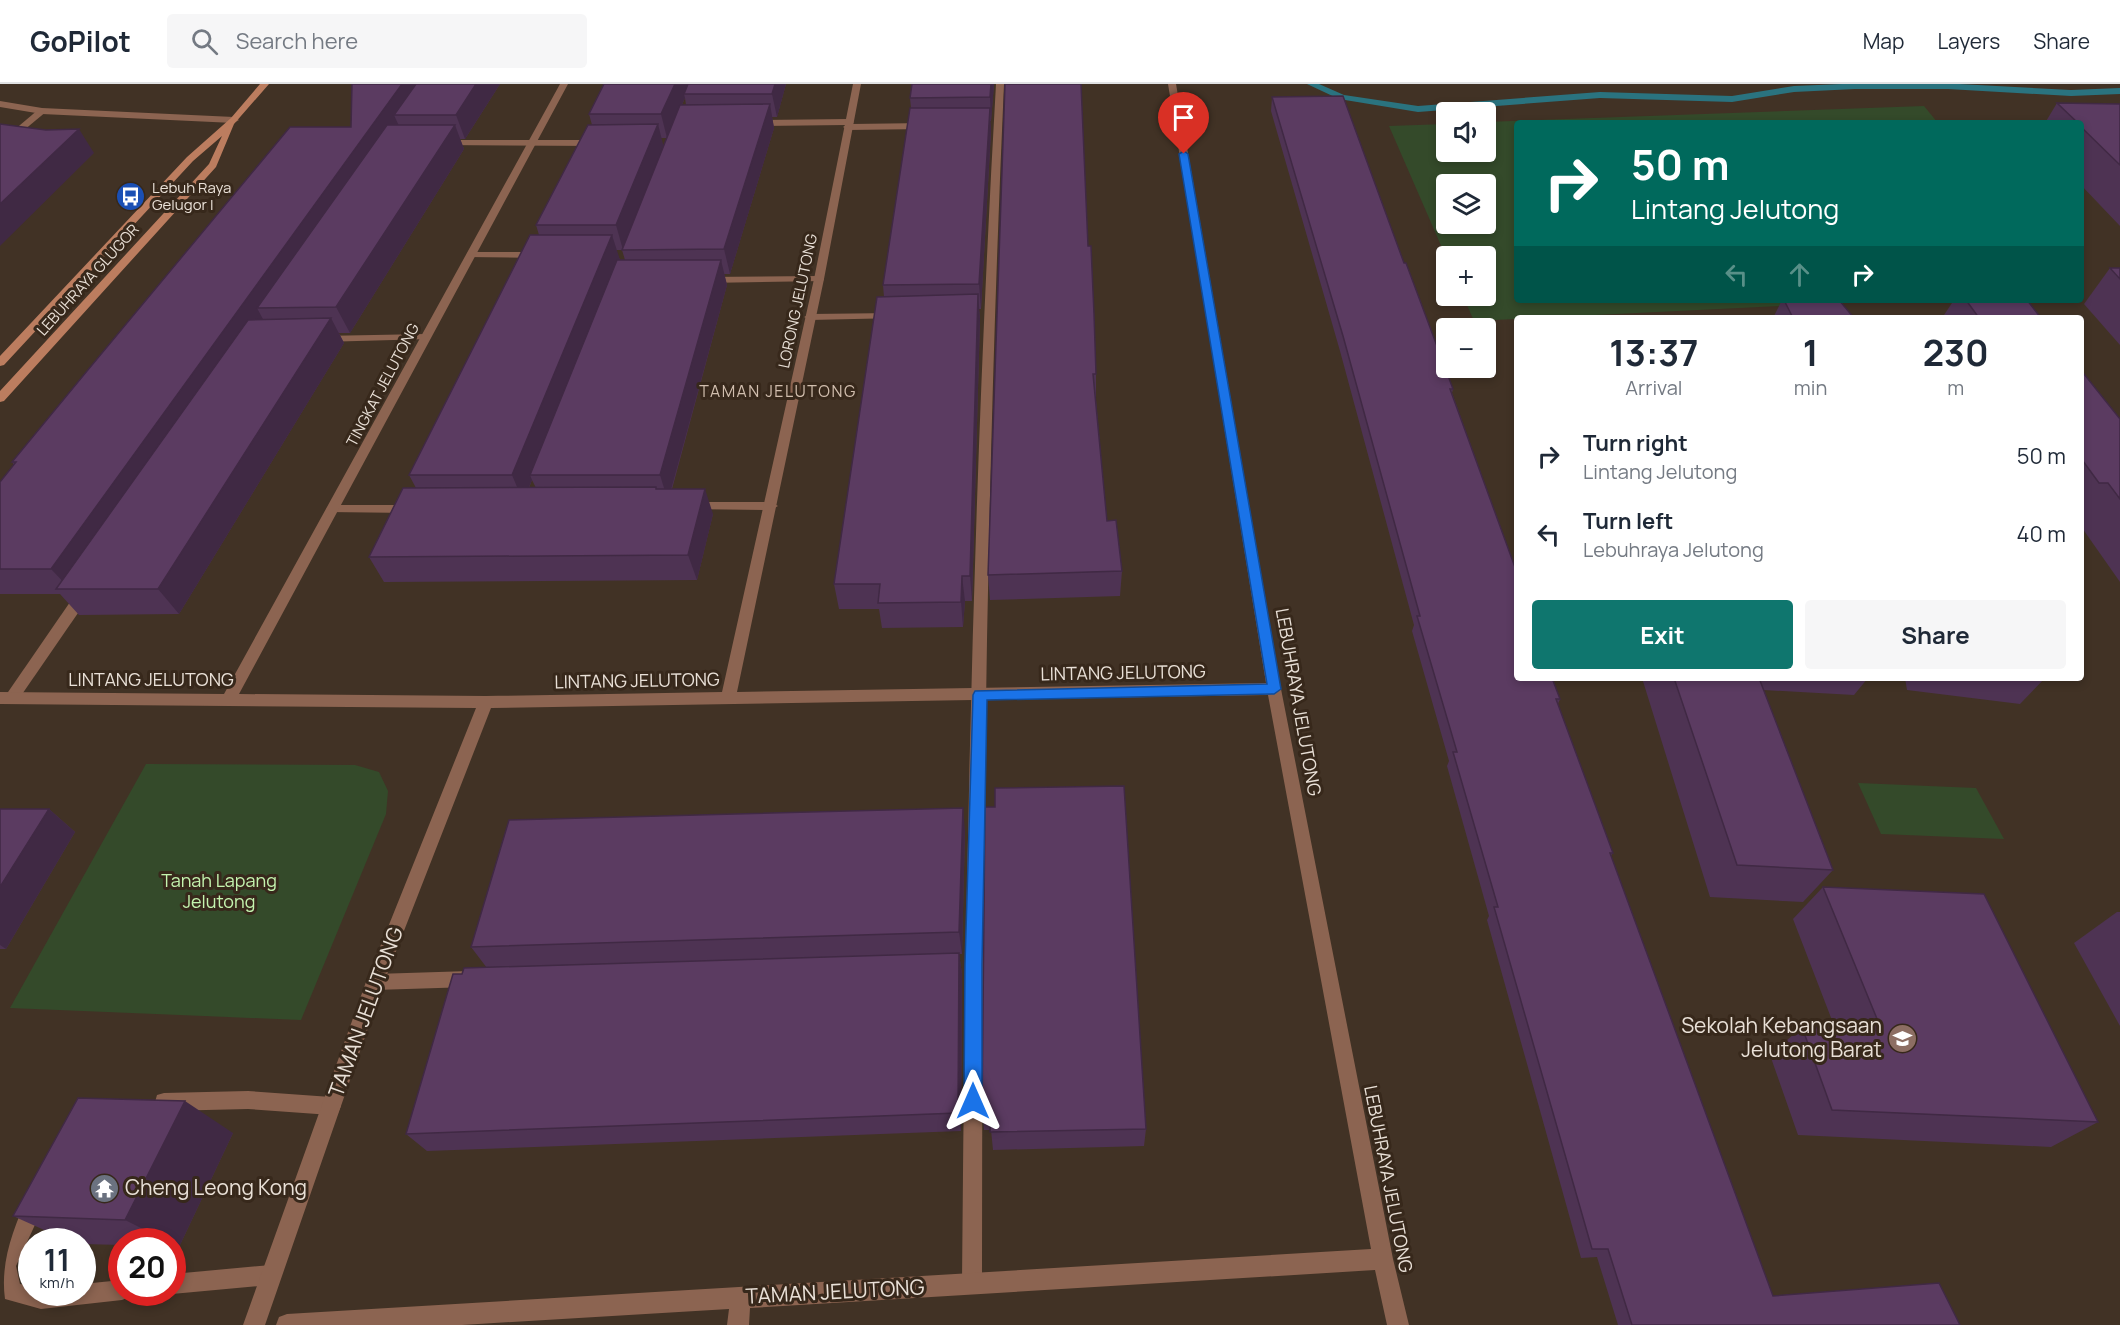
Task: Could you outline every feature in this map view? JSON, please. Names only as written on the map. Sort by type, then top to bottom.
[{"type":"street","name":"LEBUHRAYA GLUGOR","points":[[0,365],[189,159],[234,120],[265,84]]},
{"type":"street","name":"TINGKAT JELUTONG","points":[[228,700],[564,84]]},
{"type":"street","name":"LORONG JELUTONG","points":[[728,699],[819,279],[857,84]]},
{"type":"street","points":[[972,1284],[968,964],[980,695],[982,314],[991,126],[1000,84]]},
{"type":"street","name":"LEBUHRAYA JELUTONG","points":[[1172,84],[1274,689],[1383,1259],[1398,1325]]},
{"type":"street","points":[[0,104],[42,111],[234,120]]},
{"type":"street","points":[[0,147],[42,111]]},
{"type":"street","name":"LEBUHRAYA GLUGOR","points":[[0,398],[213,165],[234,120]]},
{"type":"street","points":[[737,123],[940,126]]},
{"type":"street","points":[[428,143],[614,143]]},
{"type":"street","points":[[471,255],[550,255]]},
{"type":"street","points":[[690,280],[819,279]]},
{"type":"street","points":[[810,317],[905,315]]},
{"type":"street","points":[[306,339],[426,338]]},
{"type":"street","points":[[0,365],[29,367]]},
{"type":"street","points":[[679,506],[771,506]]},
{"type":"street","points":[[333,509],[426,508]]},
{"type":"street","points":[[5,699],[91,582]]},
{"type":"street","name":"LINTANG JELUTONG","points":[[5,699],[486,702],[1274,689]]},
{"type":"street","name":"TAMAN JELUTONG","points":[[254,1325],[375,982],[486,702]]},
{"type":"street","points":[[375,982],[483,979]]},
{"type":"street","points":[[145,1102],[248,1100],[332,1106]]},
{"type":"street","points":[[45,1181],[6,1266],[12,1292],[41,1299],[108,1292]]},
{"type":"street","name":"TAMAN JELUTONG","points":[[287,1325],[1383,1259]]},
{"type":"street","points":[[186,1283],[271,1275]]},
{"type":"street","points":[[738,1325],[741,1297]]},
{"type":"green space","points":[[1924,106],[1936,120],[1540,120]]},
{"type":"green space","points":[[1514,121],[1514,303],[1843,303],[1597,315],[1514,315],[1514,319],[1496,320],[1496,318],[1473,318],[1467,306],[1496,306],[1496,246],[1441,246],[1389,126],[1436,124],[1436,162],[1496,162],[1496,122]]},
{"type":"green space","name":"Tanah Lapang Jelutong","points":[[146,764],[355,765],[379,772],[388,791],[386,814],[301,1020],[10,1008]]},
{"type":"green space","points":[[1858,783],[1976,788],[2004,839],[1881,834]]},
{"type":"building","points":[[352,84],[402,84],[51,569],[0,569],[0,482],[16,462],[12,462],[290,127],[351,127]]},
{"type":"building","points":[[416,84],[476,84],[456,115],[394,115]]},
{"type":"building","points":[[604,84],[675,84],[661,114],[589,114]]},
{"type":"building","points":[[688,84],[775,84],[772,94],[684,94]]},
{"type":"building","points":[[912,84],[991,84],[990,97],[910,98]]},
{"type":"building","points":[[1005,84],[1081,84],[1088,246],[1091,246],[1094,314],[1096,374],[1093,374],[1107,521],[1116,520],[1122,571],[988,575]]},
{"type":"building","points":[[1343,96],[1436,343],[1436,378],[1449,378],[1453,389],[1450,389],[1514,565],[1514,681],[1553,681],[1560,699],[1556,699],[1613,853],[1610,853],[1773,1296],[1939,1283],[1960,1325],[1632,1325],[1608,1249],[1592,1249],[1494,907],[1498,907],[1453,752],[1457,752],[1417,616],[1420,616],[1343,336],[1272,97]]},
{"type":"building","points":[[2057,103],[2120,104],[2120,165],[2084,130],[2084,120],[2075,120]]},
{"type":"building","points":[[770,104],[724,249],[622,250],[680,105]]},
{"type":"building","points":[[910,108],[990,108],[979,284],[883,285]]},
{"type":"building","points":[[0,124],[46,130],[79,129],[0,204]]},
{"type":"building","points":[[658,124],[616,225],[536,225],[588,125]]},
{"type":"building","points":[[387,125],[455,125],[336,307],[257,308]]},
{"type":"building","points":[[530,235],[612,235],[512,475],[409,475]]},
{"type":"building","points":[[617,260],[721,260],[660,475],[530,475]]},
{"type":"building","points":[[2110,268],[2120,268],[2120,279]]},
{"type":"building","points":[[978,294],[970,576],[962,576],[961,602],[878,603],[880,584],[834,584],[877,297]]},
{"type":"building","points":[[1786,303],[1842,303],[1852,315],[1792,315]]},
{"type":"building","points":[[1968,303],[2029,303],[2039,315],[1977,315]]},
{"type":"building","points":[[331,318],[158,589],[56,589],[248,320]]},
{"type":"building","points":[[2084,374],[2120,419],[2120,499],[2108,483],[2099,483],[2084,462]]},
{"type":"building","points":[[656,487],[656,489],[705,489],[688,555],[369,557],[403,488]]},
{"type":"building","points":[[1675,681],[1760,681],[1833,870],[1737,865]]},
{"type":"building","points":[[1124,786],[1146,1129],[990,1132],[991,1112],[982,1112],[985,807],[995,807],[995,788]]},
{"type":"building","points":[[963,808],[959,932],[471,947],[509,820]]},
{"type":"building","points":[[0,809],[49,809],[0,887]]},
{"type":"building","points":[[1823,887],[1984,894],[2098,1122],[1832,1110],[1802,1027],[1882,1031]]},
{"type":"building","points":[[959,953],[958,1113],[406,1134],[453,974],[462,974],[464,968]]},
{"type":"building","points":[[78,1098],[185,1101],[125,1220],[13,1216]]},
{"type":"waterway","points":[[1311,84],[1342,97],[1418,109],[1600,95],[1732,99],[1794,89],[1855,86],[1948,86],[2071,93],[2120,91]]},
{"type":"place","name":"Lebuh Raya Gelugor I","points":[[131,197]]},
{"type":"place","name":"Sekolah Kebangsaan Jelutong Barat","points":[[1903,1038]]},
{"type":"place","name":"Cheng Leong Kong","points":[[104,1188]]},
{"type":"district","name":"TAMAN JELUTONG","points":[[778,391]]},
{"type":"route","points":[[973,1101],[980,695],[1274,689],[1184,154]]}]
